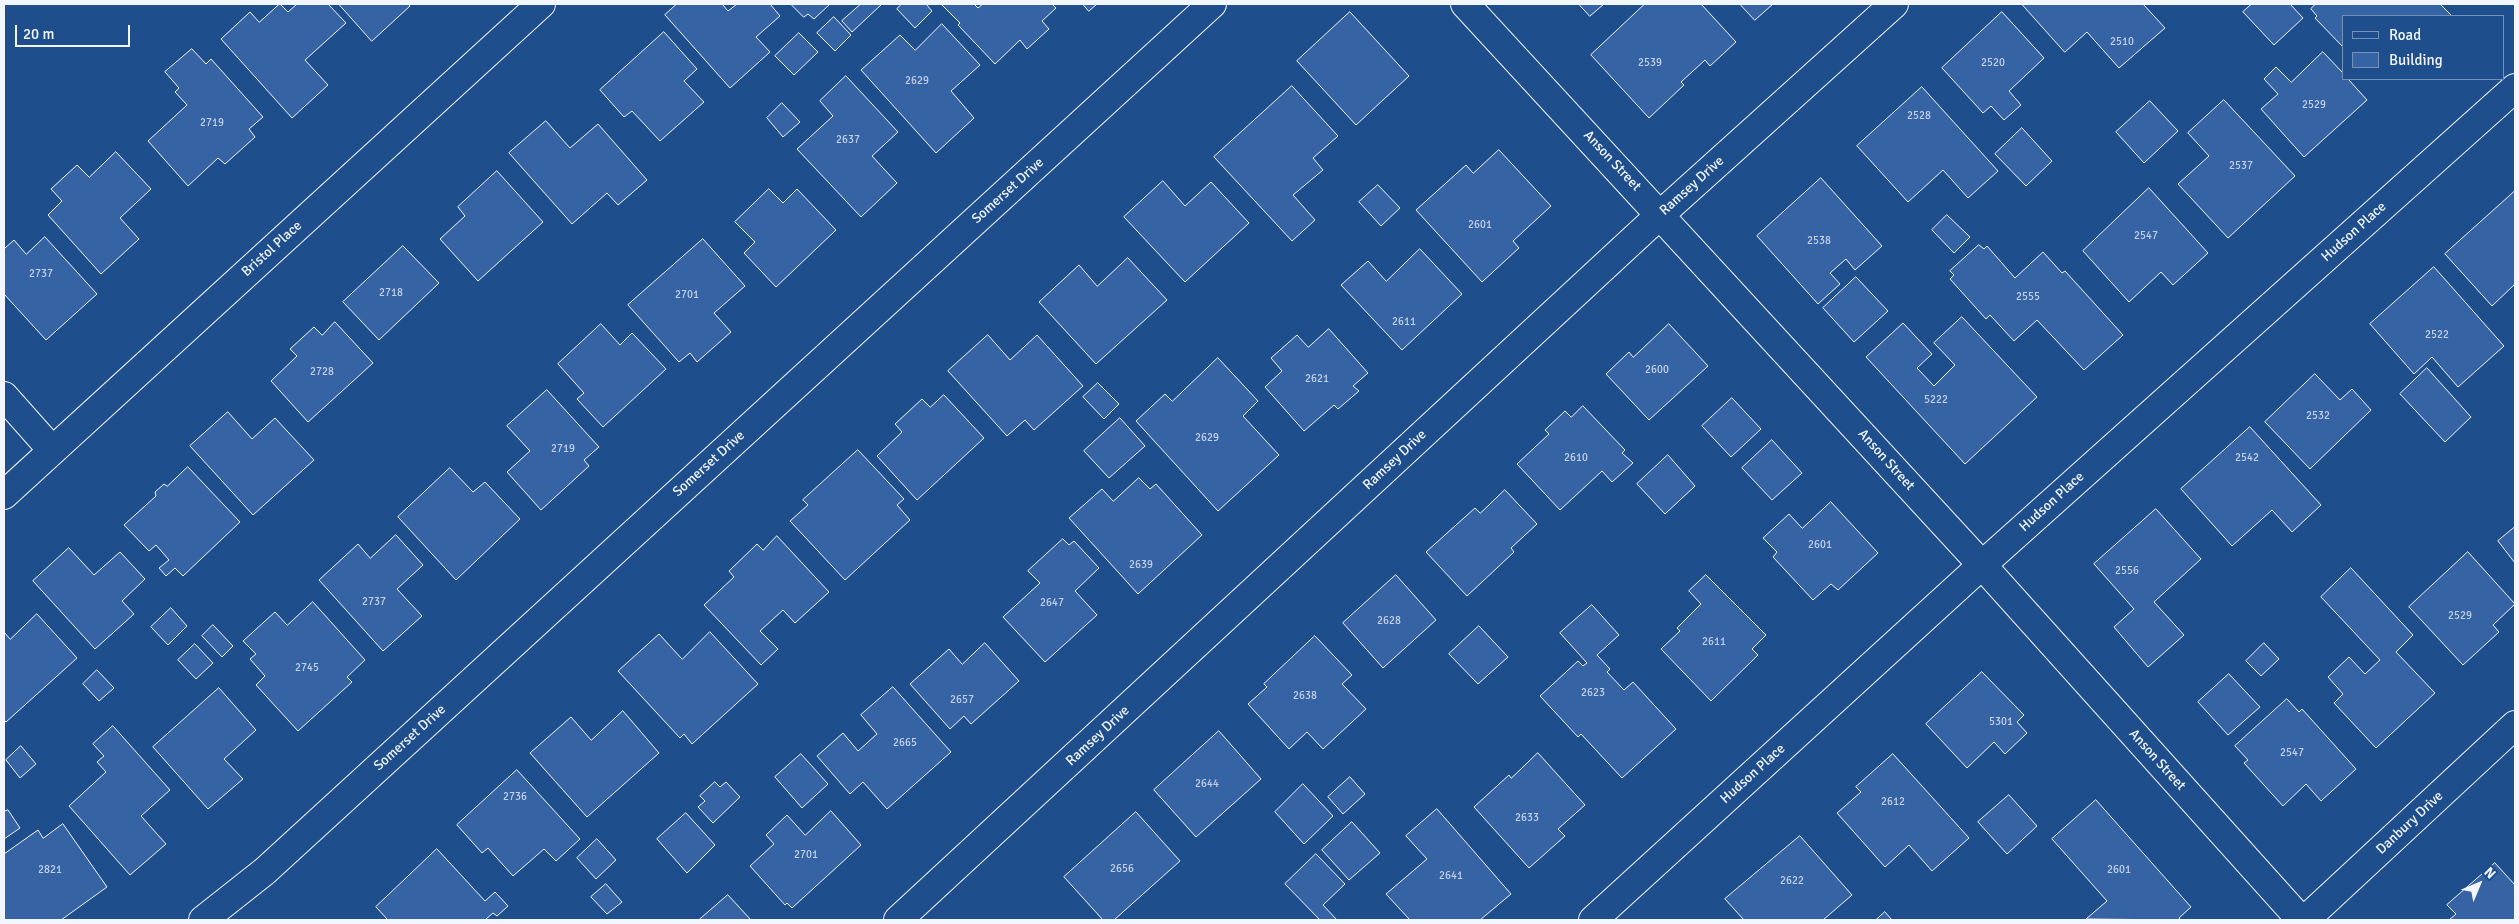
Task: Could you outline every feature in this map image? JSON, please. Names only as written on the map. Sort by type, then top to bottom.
[{"type":"street","name":"Bristol Place","points":[[4,495],[541,4]]},
{"type":"street","name":"Somerset Drive","points":[[202,920],[265,871],[1212,4]]},
{"type":"street","name":"Anson Street","points":[[1466,4],[1982,565],[2303,920]]},
{"type":"street","name":"Ramsey Drive","points":[[898,920],[1661,214],[1894,4]]},
{"type":"street","name":"Hudson Place","points":[[1593,920],[1982,565],[2515,88]]},
{"type":"street","points":[[4,396],[52,450]]},
{"type":"street","name":"Danbury Drive","points":[[2303,920],[2515,725]]},
{"type":"building","points":[[280,4],[288,12],[297,4],[328,4],[346,23],[305,60],[328,85],[292,118],[221,39],[250,12],[259,22]]},
{"type":"building","points":[[339,4],[408,4],[410,6],[372,41]]},
{"type":"building","points":[[677,4],[722,4],[728,11],[737,4],[770,4],[780,16],[756,37],[770,52],[730,88],[665,15]]},
{"type":"building","points":[[791,4],[830,4],[814,19],[808,14],[804,17]]},
{"type":"building","points":[[861,4],[882,4],[852,32],[842,21]]},
{"type":"building","points":[[902,4],[926,4],[932,11],[915,28],[897,9]]},
{"type":"building","points":[[974,4],[978,8],[983,4],[1052,4],[1056,8],[1042,21],[1049,29],[1027,49],[1020,40],[995,64],[958,25],[960,23],[942,5]]},
{"type":"building","points":[[1083,4],[1097,4],[1089,11]]},
{"type":"building","points":[[1579,4],[1604,4],[1590,16]]},
{"type":"building","points":[[1645,4],[1701,4],[1736,42],[1710,66],[1705,60],[1681,82],[1684,85],[1649,118],[1591,55]]},
{"type":"building","points":[[1740,4],[1773,4],[1755,20]]},
{"type":"building","points":[[2022,4],[2143,4],[2165,28],[2119,68],[2087,32],[2065,52]]},
{"type":"building","points":[[2252,4],[2290,4],[2303,18],[2274,45],[2243,12]]},
{"type":"building","points":[[2316,4],[2440,4],[2451,15],[2342,15],[2342,46],[2315,18],[2317,16],[2311,9]]},
{"type":"building","points":[[1350,12],[1409,76],[1356,125],[1297,61]]},
{"type":"building","points":[[2002,12],[2044,58],[2009,91],[2021,105],[2004,120],[1991,106],[1983,113],[1942,68]]},
{"type":"building","points":[[834,17],[851,35],[835,51],[817,33]]},
{"type":"building","points":[[942,24],[980,65],[951,91],[974,118],[936,153],[861,70],[900,35],[915,50]]},
{"type":"building","points":[[664,32],[697,69],[684,81],[704,102],[660,141],[632,111],[624,117],[600,90]]},
{"type":"building","points":[[799,33],[818,52],[794,75],[775,56]]},
{"type":"building","points":[[192,49],[206,64],[211,59],[263,117],[249,129],[255,137],[225,164],[218,158],[188,186],[148,141],[187,105],[175,92],[179,88],[165,72]]},
{"type":"building","points":[[2323,52],[2342,72],[2342,80],[2349,80],[2367,100],[2304,157],[2261,109],[2278,94],[2264,79],[2276,67],[2291,82]]},
{"type":"building","points":[[846,76],[898,132],[872,156],[897,183],[861,217],[797,149],[833,116],[820,101]]},
{"type":"building","points":[[1292,86],[1338,136],[1313,158],[1323,170],[1293,195],[1315,220],[1292,241],[1214,157]]},
{"type":"building","points":[[1922,87],[1998,171],[1968,198],[1943,170],[1908,202],[1857,146]]},
{"type":"building","points":[[2224,100],[2295,176],[2228,238],[2178,184],[2209,156],[2188,133]]},
{"type":"building","points":[[2150,101],[2178,131],[2144,163],[2116,132]]},
{"type":"building","points":[[782,103],[800,122],[783,137],[767,118]]},
{"type":"building","points":[[546,121],[570,148],[598,124],[647,180],[618,205],[607,193],[572,224],[509,153]]},
{"type":"building","points":[[2022,128],[2052,161],[2026,186],[1995,154]]},
{"type":"building","points":[[1499,150],[1551,206],[1513,241],[1519,248],[1482,282],[1416,210],[1466,165],[1473,173]]},
{"type":"building","points":[[116,152],[151,189],[120,218],[139,239],[101,274],[48,215],[62,201],[51,189],[77,165],[89,177]]},
{"type":"building","points":[[497,171],[543,222],[478,281],[440,239],[465,216],[458,207]]},
{"type":"building","points":[[1821,178],[1882,246],[1855,270],[1846,259],[1830,273],[1840,284],[1818,304],[1757,236]]},
{"type":"building","points":[[1163,181],[1185,206],[1211,182],[1249,223],[1185,282],[1124,217]]},
{"type":"building","points":[[1378,185],[1400,208],[1381,226],[1359,202]]},
{"type":"building","points":[[2149,188],[2208,253],[2173,285],[2161,272],[2129,302],[2083,251]]},
{"type":"building","points":[[769,189],[783,203],[797,189],[836,230],[776,287],[744,253],[755,242],[735,222]]},
{"type":"building","points":[[2515,191],[2515,284],[2492,306],[2445,254]]},
{"type":"building","points":[[1947,215],[1970,237],[1954,253],[1932,230]]},
{"type":"building","points":[[45,237],[97,294],[46,340],[4,294],[4,249],[14,240],[26,254]]},
{"type":"building","points":[[703,239],[745,286],[714,313],[731,332],[697,362],[690,353],[679,362],[628,305]]},
{"type":"building","points":[[1979,245],[1984,249],[1987,246],[2015,278],[2043,252],[2062,273],[2065,271],[2123,335],[2084,370],[2037,320],[2014,341],[1990,315],[1986,319],[1950,279],[1954,275],[1950,271]]},
{"type":"building","points":[[403,246],[439,283],[379,340],[343,302]]},
{"type":"building","points":[[1420,249],[1462,294],[1402,350],[1341,285],[1368,261],[1386,281]]},
{"type":"building","points":[[1128,258],[1167,300],[1096,364],[1039,302],[1079,265],[1097,286]]},
{"type":"building","points":[[2434,267],[2504,346],[2458,387],[2432,357],[2414,374],[2370,324]]},
{"type":"building","points":[[1856,277],[1888,311],[1854,342],[1823,308]]},
{"type":"building","points":[[1962,317],[2037,397],[1965,464],[1866,357],[1903,323],[1932,354],[1917,368],[1934,386],[1955,365],[1934,343]]},
{"type":"building","points":[[335,322],[373,363],[308,422],[271,381],[297,356],[290,349],[314,327],[322,335]]},
{"type":"building","points":[[601,324],[620,345],[632,333],[666,369],[603,427],[577,399],[584,393],[558,364]]},
{"type":"building","points":[[1669,324],[1708,366],[1649,420],[1606,374],[1629,352],[1633,357]]},
{"type":"building","points":[[1329,329],[1368,373],[1353,386],[1359,391],[1338,409],[1334,405],[1304,431],[1265,387],[1282,371],[1271,358],[1297,335],[1308,347]]},
{"type":"building","points":[[988,335],[1010,360],[1037,335],[1083,386],[1034,430],[1025,420],[1007,436],[948,371]]},
{"type":"building","points":[[1218,358],[1258,401],[1243,416],[1279,455],[1218,511],[1136,421],[1165,394],[1172,401]]},
{"type":"building","points":[[2427,368],[2471,417],[2445,442],[2400,394]]},
{"type":"building","points":[[2315,374],[2340,400],[2352,389],[2371,410],[2310,469],[2265,422]]},
{"type":"building","points":[[1098,383],[1119,404],[1104,419],[1083,397]]},
{"type":"building","points":[[547,390],[599,447],[584,460],[589,466],[541,510],[507,472],[530,451],[507,426]]},
{"type":"building","points":[[944,395],[984,438],[917,500],[877,456],[902,432],[895,424],[922,399],[930,407]]},
{"type":"building","points":[[1732,398],[1761,429],[1731,457],[1702,426]]},
{"type":"building","points":[[1583,406],[1625,450],[1622,453],[1633,463],[1612,482],[1602,471],[1560,510],[1517,464],[1549,434],[1545,430],[1565,411],[1571,417]]},
{"type":"building","points":[[228,412],[252,439],[275,418],[314,460],[253,515],[190,446]]},
{"type":"building","points":[[1120,418],[1145,446],[1109,478],[1084,451]]},
{"type":"building","points":[[2250,427],[2321,505],[2292,532],[2272,510],[2232,546],[2181,489]]},
{"type":"building","points":[[1772,440],[1802,473],[1772,500],[1742,468]]},
{"type":"building","points":[[858,450],[904,499],[897,505],[910,520],[845,580],[790,521],[808,505],[803,500]]},
{"type":"building","points":[[1668,455],[1695,486],[1665,514],[1637,484]]},
{"type":"building","points":[[188,467],[240,522],[183,576],[175,568],[166,576],[159,568],[169,560],[156,545],[149,551],[124,525],[156,496],[155,492],[164,484],[167,486]]},
{"type":"building","points":[[450,468],[473,492],[485,482],[520,519],[456,580],[398,517]]},
{"type":"building","points":[[1139,478],[1150,489],[1156,484],[1202,535],[1138,594],[1069,518],[1102,489],[1113,501]]},
{"type":"building","points":[[1505,490],[1537,524],[1511,548],[1514,552],[1467,596],[1426,552],[1475,508],[1480,513]]},
{"type":"building","points":[[1831,502],[1878,553],[1838,590],[1831,584],[1813,600],[1773,557],[1777,552],[1763,538],[1789,514],[1802,528]]},
{"type":"building","points":[[2156,509],[2201,559],[2154,602],[2184,635],[2148,667],[2114,627],[2134,609],[2094,564]]},
{"type":"building","points":[[2515,527],[2515,563],[2498,541]]},
{"type":"building","points":[[396,535],[423,565],[397,589],[422,616],[383,651],[319,580],[358,544],[370,558]]},
{"type":"building","points":[[777,536],[829,592],[795,623],[783,610],[760,631],[778,649],[761,665],[704,605],[734,577],[729,571],[757,544],[763,550]]},
{"type":"building","points":[[1063,539],[1069,545],[1074,541],[1099,568],[1075,591],[1097,615],[1045,662],[1003,617],[1040,583],[1028,571]]},
{"type":"building","points":[[69,548],[94,575],[120,552],[145,579],[122,601],[134,614],[95,649],[33,581]]},
{"type":"building","points":[[2468,552],[2515,604],[2493,625],[2499,632],[2463,665],[2409,607]]},
{"type":"building","points":[[2351,568],[2413,635],[2396,652],[2435,693],[2376,748],[2334,703],[2343,694],[2328,677],[2349,657],[2365,674],[2380,660],[2321,597]]},
{"type":"building","points":[[1396,575],[1436,620],[1383,668],[1343,623]]},
{"type":"building","points":[[1706,575],[1766,635],[1752,649],[1758,655],[1711,701],[1661,649],[1680,631],[1677,628],[1701,604],[1689,591]]},
{"type":"building","points":[[313,602],[365,660],[347,677],[352,682],[298,731],[256,685],[265,676],[250,659],[256,654],[243,641],[275,612],[287,625]]},
{"type":"building","points":[[1592,605],[1619,635],[1597,655],[1610,669],[1607,672],[1624,690],[1633,682],[1676,729],[1622,778],[1581,734],[1578,737],[1540,696],[1578,661],[1583,666],[1587,663],[1560,633]]},
{"type":"building","points":[[171,608],[187,626],[168,645],[151,627]]},
{"type":"building","points":[[37,614],[77,658],[6,722],[4,720],[4,632],[10,639]]},
{"type":"building","points":[[213,625],[233,646],[222,657],[202,636]]},
{"type":"building","points":[[1479,626],[1508,657],[1478,684],[1449,654]]},
{"type":"building","points":[[710,632],[758,684],[692,744],[684,734],[680,738],[618,671],[659,634],[682,659]]},
{"type":"building","points":[[1315,636],[1352,675],[1342,684],[1366,709],[1323,749],[1307,732],[1289,749],[1248,704],[1267,687],[1264,684]]},
{"type":"building","points":[[985,643],[1019,681],[971,724],[964,716],[950,729],[910,684],[949,649],[962,664]]},
{"type":"building","points":[[2264,643],[2279,659],[2261,676],[2246,661]]},
{"type":"building","points":[[195,644],[213,663],[196,679],[178,660]]},
{"type":"building","points":[[97,670],[114,688],[99,701],[83,684]]},
{"type":"building","points":[[1982,672],[2024,715],[2017,722],[2027,733],[2005,754],[1994,742],[1967,768],[1926,724]]},
{"type":"building","points":[[2229,674],[2260,707],[2228,735],[2198,702]]},
{"type":"building","points":[[893,687],[951,752],[887,809],[863,782],[850,794],[817,756],[843,733],[858,751],[877,734],[861,715]]},
{"type":"building","points":[[219,688],[256,730],[224,759],[243,779],[208,809],[153,747]]},
{"type":"building","points":[[2287,699],[2299,712],[2302,709],[2356,769],[2321,801],[2306,784],[2283,806],[2244,763],[2248,760],[2235,746]]},
{"type":"building","points":[[623,711],[659,753],[587,817],[530,753],[571,717],[591,740]]},
{"type":"building","points":[[113,726],[170,790],[141,816],[166,844],[130,875],[69,806],[106,772],[97,762],[104,756],[93,744]]},
{"type":"building","points":[[1219,731],[1261,779],[1196,837],[1154,790]]},
{"type":"building","points":[[21,746],[36,764],[20,778],[6,760]]},
{"type":"building","points":[[1538,753],[1585,805],[1558,829],[1565,836],[1529,868],[1474,807],[1509,775],[1511,778]]},
{"type":"building","points":[[801,754],[828,784],[802,808],[775,777]]},
{"type":"building","points":[[1893,754],[1969,838],[1932,871],[1909,845],[1885,867],[1837,813],[1861,792],[1856,787]]},
{"type":"building","points":[[517,770],[580,839],[556,861],[544,849],[513,876],[488,848],[482,853],[457,825]]},
{"type":"building","points":[[1350,777],[1365,794],[1343,814],[1328,797]]},
{"type":"building","points":[[715,782],[720,787],[726,782],[740,797],[713,823],[698,807],[705,801],[700,796]]},
{"type":"building","points":[[1303,784],[1333,816],[1304,844],[1275,812]]},
{"type":"building","points":[[2009,795],[2037,826],[2007,854],[1978,822]]},
{"type":"building","points":[[2096,800],[2191,907],[2179,918],[2181,920],[2086,919],[2107,901],[2052,839]]},
{"type":"building","points":[[1437,809],[1511,894],[1480,920],[1410,920],[1386,894],[1427,859],[1406,836]]},
{"type":"building","points":[[8,810],[20,828],[4,839],[4,812]]},
{"type":"building","points":[[831,811],[861,845],[792,908],[787,903],[785,905],[750,866],[774,844],[766,835],[787,815],[805,835]]},
{"type":"building","points":[[1136,812],[1180,861],[1114,920],[1103,920],[1064,877]]},
{"type":"building","points":[[686,813],[715,845],[687,873],[657,839]]},
{"type":"building","points":[[1352,822],[1380,853],[1349,880],[1322,850]]},
{"type":"building","points":[[63,824],[107,887],[61,920],[4,920],[4,854],[38,830],[43,838]]},
{"type":"building","points":[[1800,836],[1852,895],[1823,920],[1744,920],[1725,899]]},
{"type":"building","points":[[597,839],[616,860],[596,879],[577,858]]},
{"type":"building","points":[[437,849],[485,901],[495,892],[508,906],[497,916],[493,913],[485,920],[388,920],[376,907]]},
{"type":"building","points":[[1316,854],[1345,884],[1323,905],[1337,920],[1320,920],[1285,884]]},
{"type":"building","points":[[2495,863],[2515,885],[2515,920],[2449,920],[2456,914],[2447,905]]},
{"type":"building","points":[[606,884],[622,902],[607,914],[591,897]]},
{"type":"building","points":[[728,895],[751,920],[699,920]]},
{"type":"building","points":[[1885,912],[1892,920],[1876,920]]}]
